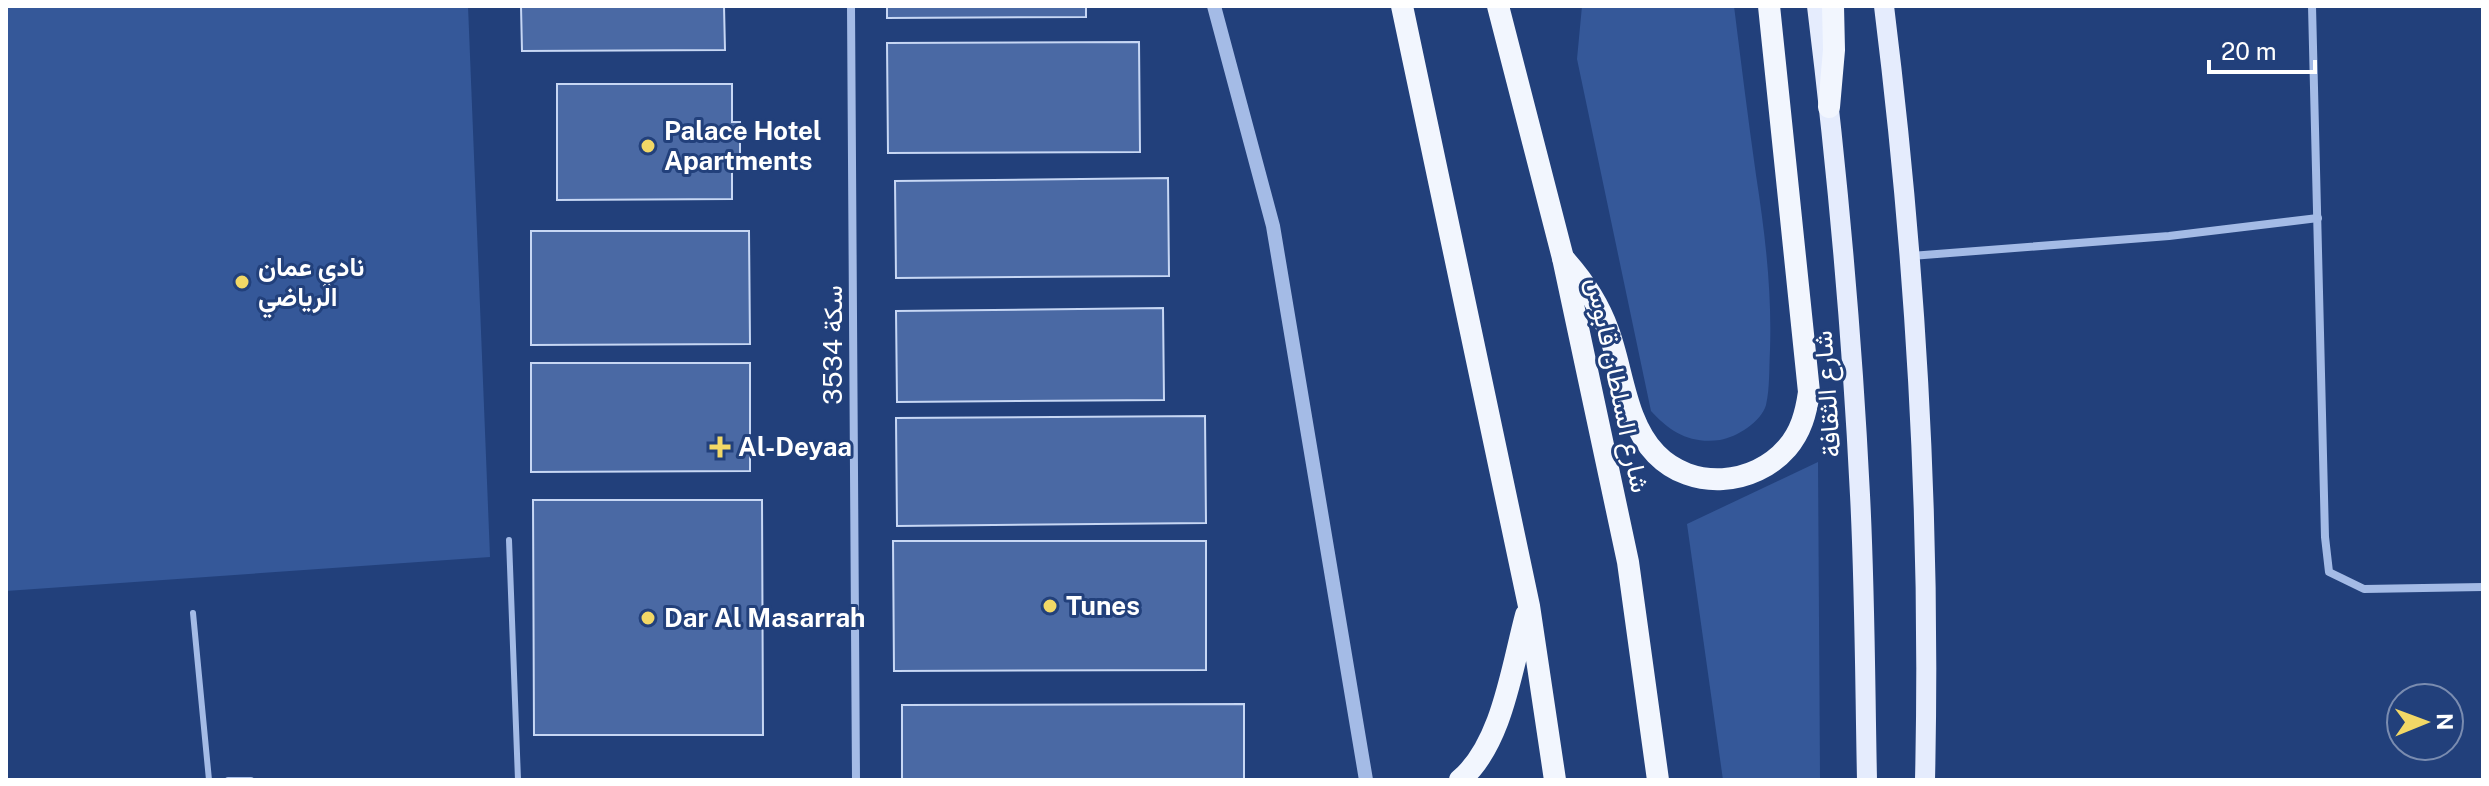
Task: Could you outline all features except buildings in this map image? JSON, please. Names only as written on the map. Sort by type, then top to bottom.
[{"type":"highway","points":[[1402,6],[1529,606],[1555,780]]},
{"type":"highway","name":"شارع السلطان قابوس","points":[[1498,6],[1563,258],[1628,562],[1658,780]]},
{"type":"highway","points":[[1563,258],[1582,279],[1597,303],[1609,331],[1633,415],[1644,440],[1659,457],[1677,470],[1717,480],[1738,478],[1758,471],[1776,460],[1789,446],[1803,421],[1809,392],[1769,6]]},
{"type":"highway","points":[[1829,107],[1834,50],[1833,6]]},
{"type":"highway","points":[[1460,780],[1485,750],[1496,726],[1529,606]]},
{"type":"main road","name":"شارع الثقافة","points":[[1817,6],[1852,357],[1860,498],[1867,780]]},
{"type":"main road","points":[[1884,6],[1911,256],[1921,408],[1926,544],[1925,780]]},
{"type":"street","name":"سكة 3534","points":[[851,6],[856,780]]},
{"type":"street","points":[[1214,6],[1273,226],[1366,780]]},
{"type":"street","points":[[2312,6],[2325,537],[2329,572],[2364,589],[2483,587]]},
{"type":"street","points":[[1911,256],[2169,236],[2318,218]]},
{"type":"lane","points":[[509,540],[518,780]]},
{"type":"lane","points":[[193,613],[209,780]]},
{"type":"lane","points":[[228,780],[251,780]]},
{"type":"shaded area","name":"نادي عمان الرياضي","points":[[6,6],[468,6],[490,557],[6,591]]},
{"type":"shaded area","points":[[1582,6],[1734,6],[1765,240],[1770,350],[1766,405],[1748,428],[1727,438],[1709,441],[1681,435],[1651,411],[1577,59]]},
{"type":"shaded area","points":[[1818,462],[1820,780],[1723,780],[1687,524]]},
{"type":"place","name":"Palace Hotel Apartments","points":[[648,146]]},
{"type":"place","name":"نادي عمان الرياضي","points":[[242,282]]},
{"type":"place","name":"Al-Deyaa","points":[[720,447]]},
{"type":"place","name":"Tunes","points":[[1050,606]]},
{"type":"place","name":"Dar Al Masarrah","points":[[648,618]]}]
